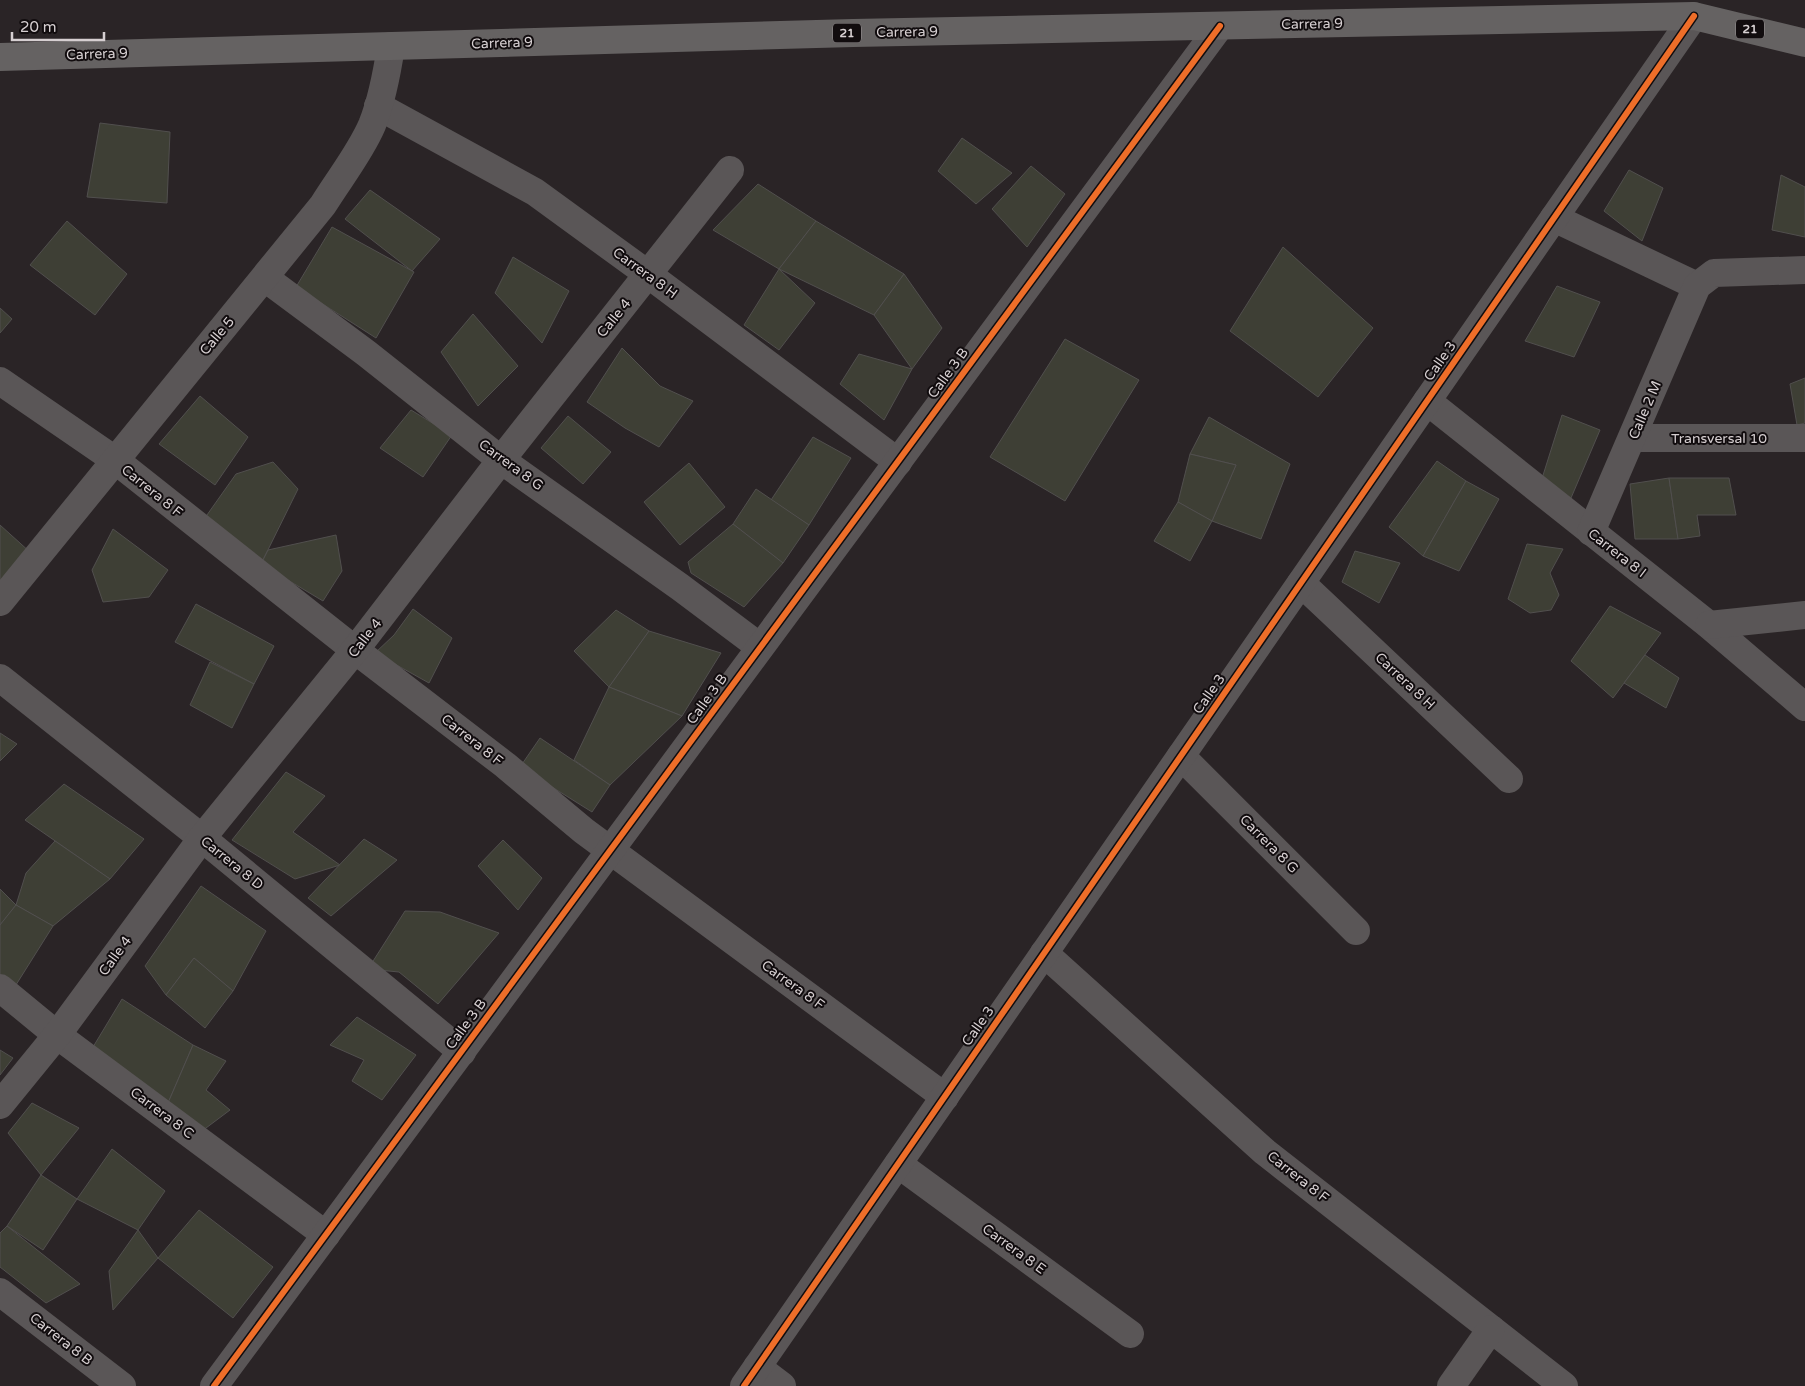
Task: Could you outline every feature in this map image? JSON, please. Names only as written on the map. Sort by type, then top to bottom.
[{"type":"main road","name":"Carrera 9","points":[[0,57],[863,33],[1694,16]]},
{"type":"main road","name":"21","points":[[1694,16],[1805,43]]},
{"type":"street","name":"Calle 3","points":[[751,1377],[1694,16]]},
{"type":"street","name":"Calle 3 B","points":[[214,1386],[1220,26]]},
{"type":"street","name":"Calle 5","points":[[0,602],[323,205],[371,127],[386,78],[391,46]]},
{"type":"street","name":"Carrera 8 H","points":[[378,106],[535,192],[648,274],[898,462]]},
{"type":"street","name":"Calle 4","points":[[0,1106],[57,1035],[202,838],[355,650],[500,460],[730,170]]},
{"type":"street","points":[[1554,218],[1697,286],[1714,273],[1805,270]]},
{"type":"street","name":"Carrera 8 G","points":[[265,278],[366,353],[500,460],[680,587],[760,647]]},
{"type":"street","name":"Calle 2 M","points":[[1591,532],[1697,286]]},
{"type":"street","name":"Carrera 8 F","points":[[0,381],[114,460],[355,650],[505,765],[610,850],[944,1097]]},
{"type":"street","name":"Carrera 8 I","points":[[1427,401],[1709,625],[1805,707]]},
{"type":"street","name":"Transversal 10","points":[[1633,438],[1805,438]]},
{"type":"street","name":"Carrera 8 H","points":[[1301,584],[1509,779]]},
{"type":"street","points":[[1709,625],[1805,615]]},
{"type":"street","name":"Carrera 8 D","points":[[0,678],[202,838],[462,1052]]},
{"type":"street","name":"Carrera 8 G","points":[[1181,756],[1356,931]]},
{"type":"street","name":"Carrera 8 F","points":[[1044,953],[1265,1152],[1564,1386]]},
{"type":"street","name":"Carrera 8 C","points":[[0,988],[57,1035],[326,1235]]},
{"type":"street","name":"Carrera 8 E","points":[[898,1164],[1130,1334]]},
{"type":"street","name":"Carrera 8 B","points":[[0,1292],[122,1386]]},
{"type":"street","points":[[1451,1386],[1491,1329]]},
{"type":"street","points":[[751,1377],[782,1386]]},
{"type":"building","points":[[100,123],[170,132],[167,203],[87,197]]},
{"type":"building","points":[[962,138],[1012,173],[976,204],[938,171]]},
{"type":"building","points":[[1031,166],[1065,194],[1027,247],[992,209]]},
{"type":"building","points":[[1629,170],[1663,188],[1642,241],[1604,211]]},
{"type":"building","points":[[1781,175],[1805,187],[1805,237],[1772,230]]},
{"type":"building","points":[[758,184],[816,221],[779,269],[713,230]]},
{"type":"building","points":[[370,190],[440,239],[412,271],[345,219]]},
{"type":"building","points":[[67,221],[127,274],[95,315],[30,265]]},
{"type":"building","points":[[816,221],[904,274],[874,315],[779,269]]},
{"type":"building","points":[[332,227],[414,272],[376,338],[296,287]]},
{"type":"building","points":[[1283,247],[1373,328],[1318,397],[1230,331]]},
{"type":"building","points":[[513,257],[569,291],[542,343],[495,293]]},
{"type":"building","points":[[779,269],[815,303],[779,350],[744,325]]},
{"type":"building","points":[[904,274],[942,328],[912,369],[874,315]]},
{"type":"building","points":[[1557,286],[1600,302],[1574,357],[1525,341]]},
{"type":"building","points":[[0,308],[12,319],[0,333]]},
{"type":"building","points":[[473,314],[518,366],[478,406],[441,352]]},
{"type":"building","points":[[1065,339],[1139,380],[1065,501],[990,457]]},
{"type":"building","points":[[622,348],[660,386],[693,401],[659,447],[625,428],[587,402]]},
{"type":"building","points":[[859,354],[912,369],[884,420],[840,384]]},
{"type":"building","points":[[1805,378],[1805,423],[1797,425],[1790,384]]},
{"type":"building","points":[[200,396],[248,437],[215,485],[159,444]]},
{"type":"building","points":[[411,410],[452,435],[423,477],[380,448]]},
{"type":"building","points":[[1562,415],[1600,430],[1568,505],[1539,488]]},
{"type":"building","points":[[568,416],[611,452],[583,484],[541,448]]},
{"type":"building","points":[[1209,417],[1290,464],[1261,539],[1212,521],[1236,465],[1190,454]]},
{"type":"building","points":[[813,437],[851,458],[809,525],[771,500]]},
{"type":"building","points":[[1190,454],[1236,465],[1212,521],[1178,502]]},
{"type":"building","points":[[1437,461],[1466,481],[1423,556],[1389,527]]},
{"type":"building","points":[[273,462],[298,489],[261,564],[202,522],[236,474]]},
{"type":"building","points":[[689,463],[725,507],[680,545],[644,502]]},
{"type":"building","points":[[1669,478],[1678,539],[1635,539],[1630,484]]},
{"type":"building","points":[[1669,478],[1729,478],[1736,515],[1697,515],[1700,536],[1678,539]]},
{"type":"building","points":[[1466,481],[1499,499],[1459,571],[1423,556]]},
{"type":"building","points":[[756,489],[809,525],[783,563],[733,524]]},
{"type":"building","points":[[1178,502],[1212,521],[1190,561],[1154,541]]},
{"type":"building","points":[[733,524],[783,563],[744,607],[691,573],[688,562]]},
{"type":"building","points":[[0,525],[31,553],[0,591]]},
{"type":"building","points":[[113,529],[168,570],[149,597],[103,602],[92,570]]},
{"type":"building","points":[[336,535],[342,571],[323,601],[261,564],[268,550]]},
{"type":"building","points":[[1527,544],[1563,549],[1550,573],[1559,595],[1551,610],[1530,613],[1508,599]]},
{"type":"building","points":[[1355,551],[1400,563],[1379,603],[1342,582]]},
{"type":"building","points":[[196,604],[274,646],[254,684],[175,642]]},
{"type":"building","points":[[1610,606],[1661,633],[1613,698],[1571,661]]},
{"type":"building","points":[[413,609],[452,638],[429,683],[375,653],[394,635]]},
{"type":"building","points":[[616,610],[649,631],[609,687],[574,651]]},
{"type":"building","points":[[649,631],[721,653],[682,716],[609,687]]},
{"type":"building","points":[[1645,655],[1679,678],[1666,708],[1624,683]]},
{"type":"building","points":[[210,662],[254,684],[232,728],[190,705]]},
{"type":"building","points":[[609,687],[682,716],[610,785],[574,760]]},
{"type":"building","points":[[0,733],[17,744],[0,761]]},
{"type":"building","points":[[540,738],[610,785],[592,812],[520,767]]},
{"type":"building","points":[[286,772],[325,796],[293,832],[340,865],[295,879],[232,840]]},
{"type":"building","points":[[64,784],[144,839],[110,879],[25,820]]},
{"type":"building","points":[[364,839],[397,860],[331,916],[308,898]]},
{"type":"building","points":[[503,840],[542,878],[518,910],[478,866]]},
{"type":"building","points":[[55,841],[110,879],[53,926],[16,905],[26,873]]},
{"type":"building","points":[[201,886],[266,931],[233,991],[194,958],[166,995],[145,966]]},
{"type":"building","points":[[0,889],[16,905],[0,925]]},
{"type":"building","points":[[16,905],[53,926],[14,988],[0,980],[0,925]]},
{"type":"building","points":[[405,911],[440,912],[499,933],[438,1004],[399,972],[368,969]]},
{"type":"building","points":[[194,958],[233,991],[205,1028],[166,995]]},
{"type":"building","points":[[122,999],[193,1045],[168,1103],[90,1052]]},
{"type":"building","points":[[357,1017],[416,1055],[382,1100],[352,1081],[364,1060],[330,1045]]},
{"type":"building","points":[[193,1045],[226,1061],[206,1090],[230,1110],[202,1131],[168,1103]]},
{"type":"building","points":[[0,1050],[13,1058],[0,1075]]},
{"type":"building","points":[[32,1103],[79,1128],[41,1175],[8,1133]]},
{"type":"building","points":[[112,1149],[165,1191],[138,1230],[77,1199]]},
{"type":"building","points":[[41,1175],[77,1199],[43,1250],[7,1226]]},
{"type":"building","points":[[199,1210],[273,1267],[233,1318],[158,1258]]},
{"type":"building","points":[[7,1226],[80,1284],[46,1303],[0,1267],[0,1233]]},
{"type":"building","points":[[138,1230],[158,1258],[113,1310],[109,1271]]},
{"type":"cycle path","points":[[744,1386],[1694,16]]},
{"type":"cycle path","points":[[214,1386],[1220,26]]}]
